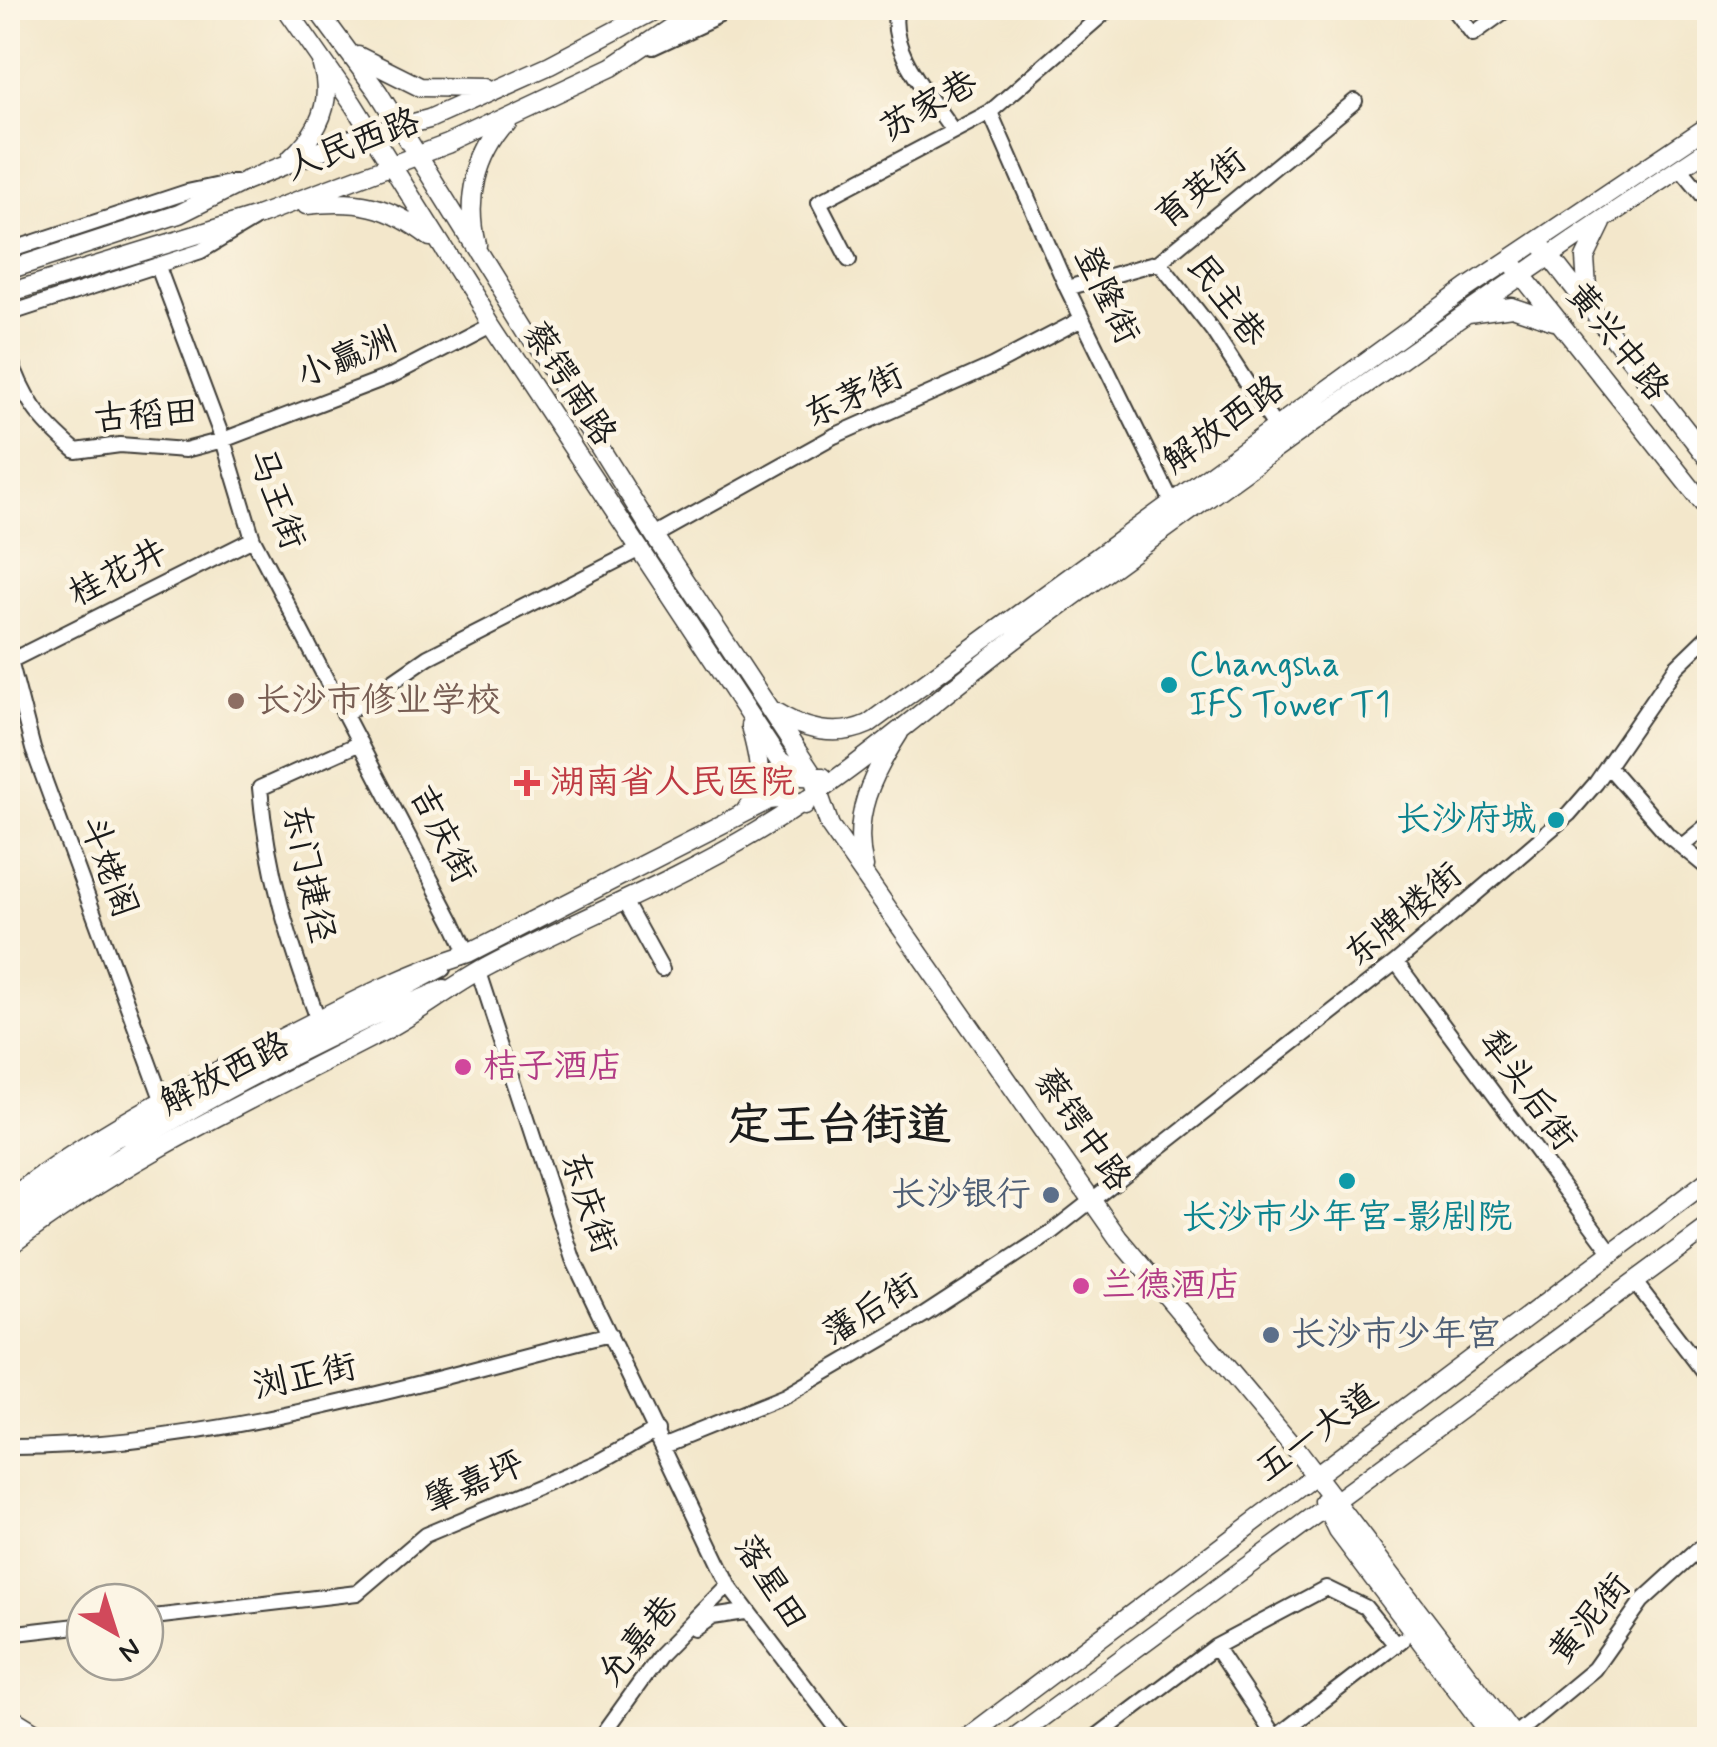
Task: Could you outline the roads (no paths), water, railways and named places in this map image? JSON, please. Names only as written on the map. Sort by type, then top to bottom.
[{"type":"main road","name":"蔡锷南路","points":[[286,8],[746,710],[785,767],[816,783]]},
{"type":"main road","name":"蔡锷南路","points":[[316,8],[399,127],[655,536],[816,783]]},
{"type":"main road","name":"人民西路","points":[[8,270],[179,214],[285,165],[399,127],[504,85],[658,8]]},
{"type":"main road","name":"人民西路","points":[[8,293],[257,216],[416,156],[612,67],[700,8]]},
{"type":"main road","points":[[345,46],[391,76],[420,88],[458,90],[504,85]]},
{"type":"main road","points":[[285,165],[316,130],[326,100],[324,73],[314,47]]},
{"type":"main road","points":[[479,256],[473,230],[476,179],[489,146],[514,114]]},
{"type":"main road","name":"解放西路","points":[[769,708],[814,729],[846,732],[868,724],[1276,428],[1515,267],[1710,125]]},
{"type":"main road","name":"解放西路","points":[[1543,247],[1609,214],[1710,148]]},
{"type":"main road","points":[[280,208],[338,201],[386,208],[446,252]]},
{"type":"main road","points":[[1592,311],[1584,287],[1585,258],[1596,230],[1609,214]]},
{"type":"main road","name":"黄兴中路","points":[[1543,247],[1710,461]]},
{"type":"main road","name":"解放西路","points":[[8,1247],[128,1162],[405,1020],[479,972],[741,841],[799,803],[816,783],[838,774],[1454,319],[1515,267]]},
{"type":"main road","name":"黄兴中路","points":[[1515,267],[1710,512]]},
{"type":"main road","points":[[1454,319],[1481,309],[1512,307],[1542,314],[1566,330]]},
{"type":"main road","points":[[742,814],[755,798],[759,778],[746,710]]},
{"type":"main road","points":[[867,878],[860,848],[864,797],[904,725]]},
{"type":"main road","name":"蔡锷中路","points":[[816,783],[830,826],[1118,1238],[1285,1437],[1326,1493],[1414,1631],[1509,1738]]},
{"type":"main road","name":"解放西路","points":[[8,1200],[71,1153],[162,1099],[318,1020],[418,970],[468,954],[777,798],[799,803]]},
{"type":"main road","points":[[799,803],[830,826]]},
{"type":"main road","name":"五一大道","points":[[1011,1740],[1291,1534],[1326,1493],[1346,1454],[1710,1179]]},
{"type":"main road","name":"五一大道","points":[[964,1740],[1326,1493],[1366,1481],[1710,1226]]},
{"type":"main road","points":[[1285,1437],[1323,1458],[1346,1454]]},
{"type":"main road","points":[[1291,1534],[1304,1528],[1324,1529],[1358,1543],[1356,1510],[1366,1481]]},
{"type":"main road","name":"蔡锷中路","points":[[1358,1543],[1509,1738]]},
{"type":"main road","points":[[8,1716],[48,1740]]},
{"type":"main road","points":[[8,1731],[20,1740]]},
{"type":"street","points":[[612,67],[737,8]]},
{"type":"street","points":[[897,8],[893,23],[898,43],[953,130]]},
{"type":"street","name":"苏家巷","points":[[850,260],[819,202],[990,112],[1110,8]]},
{"type":"street","points":[[1453,8],[1474,34],[1508,8]]},
{"type":"street","name":"育英街","points":[[1066,288],[1159,262],[1354,102]]},
{"type":"street","name":"登隆街","points":[[990,112],[1066,288],[1172,502]]},
{"type":"street","points":[[1680,168],[1710,204]]},
{"type":"street","points":[[8,251],[187,192],[245,181]]},
{"type":"street","points":[[8,314],[213,246],[257,216]]},
{"type":"street","name":"民主巷","points":[[1159,262],[1213,331],[1276,428]]},
{"type":"street","name":"马王街","points":[[158,267],[222,440],[252,539],[360,742]]},
{"type":"street","name":"东茅街","points":[[655,536],[834,436],[992,366],[1082,320]]},
{"type":"street","name":"小赢洲","points":[[222,440],[393,375],[491,324]]},
{"type":"street","name":"古稻田","points":[[8,352],[21,394],[49,428],[76,450],[120,445],[185,450],[222,440]]},
{"type":"street","name":"桂花井","points":[[9,657],[252,539]]},
{"type":"street","points":[[346,714],[428,657],[638,550]]},
{"type":"street","name":"东牌楼街","points":[[1092,1198],[1396,962],[1569,814],[1608,766],[1676,667],[1710,634]]},
{"type":"street","name":"斗姥阁","points":[[9,657],[33,749],[162,1099]]},
{"type":"street","name":"吉庆街","points":[[360,742],[468,954]]},
{"type":"street","name":"东门捷径","points":[[318,1020],[283,926],[265,846],[260,788],[360,742]]},
{"type":"street","points":[[1608,766],[1682,846],[1710,870]]},
{"type":"street","points":[[1682,846],[1710,823]]},
{"type":"street","points":[[624,901],[662,970]]},
{"type":"street","name":"解放西路","points":[[8,1232],[120,1152],[370,1015],[468,954]]},
{"type":"street","name":"犁头后街","points":[[1396,962],[1612,1252]]},
{"type":"street","name":"解放西路","points":[[8,1216],[114,1141],[370,1015],[479,972]]},
{"type":"street","name":"东庆街","points":[[479,972],[573,1259],[664,1445]]},
{"type":"street","name":"藩后街","points":[[664,1445],[785,1396],[1006,1263],[1092,1198]]},
{"type":"street","points":[[1634,1281],[1710,1380]]},
{"type":"street","name":"浏正街","points":[[8,1448],[87,1446],[204,1429],[325,1406],[610,1334]]},
{"type":"street","name":"肇嘉坪","points":[[165,1616],[357,1593],[425,1535],[599,1462],[657,1430]]},
{"type":"street","name":"落星田","points":[[664,1445],[745,1612],[846,1740]]},
{"type":"street","name":"黄泥街","points":[[1509,1738],[1594,1668],[1642,1601],[1710,1539]]},
{"type":"street","name":"允嘉巷","points":[[599,1740],[660,1655],[730,1586]]},
{"type":"street","points":[[1092,1740],[1216,1647],[1326,1588],[1365,1607],[1396,1645]]},
{"type":"street","name":"允嘉巷","points":[[608,1740],[687,1636],[712,1617],[745,1612]]},
{"type":"street","points":[[8,1634],[65,1627]]},
{"type":"street","points":[[1216,1647],[1277,1738],[1414,1631]]},
{"type":"place","name":"Changsha IFS Tower T1","points":[[1169,685]]},
{"type":"place","name":"长沙市修业学校","points":[[236,701]]},
{"type":"place","name":"湖南省人民医院","points":[[527,783]]},
{"type":"place","name":"长沙府城","points":[[1556,820]]},
{"type":"place","name":"桔子酒店","points":[[463,1067]]},
{"type":"place","name":"长沙市少年宫-影剧院","points":[[1347,1181]]},
{"type":"place","name":"长沙银行","points":[[1051,1195]]},
{"type":"place","name":"兰德酒店","points":[[1081,1286]]},
{"type":"place","name":"长沙市少年宫","points":[[1271,1335]]},
{"type":"district","name":"定王台街道","points":[[839,1126]]}]
